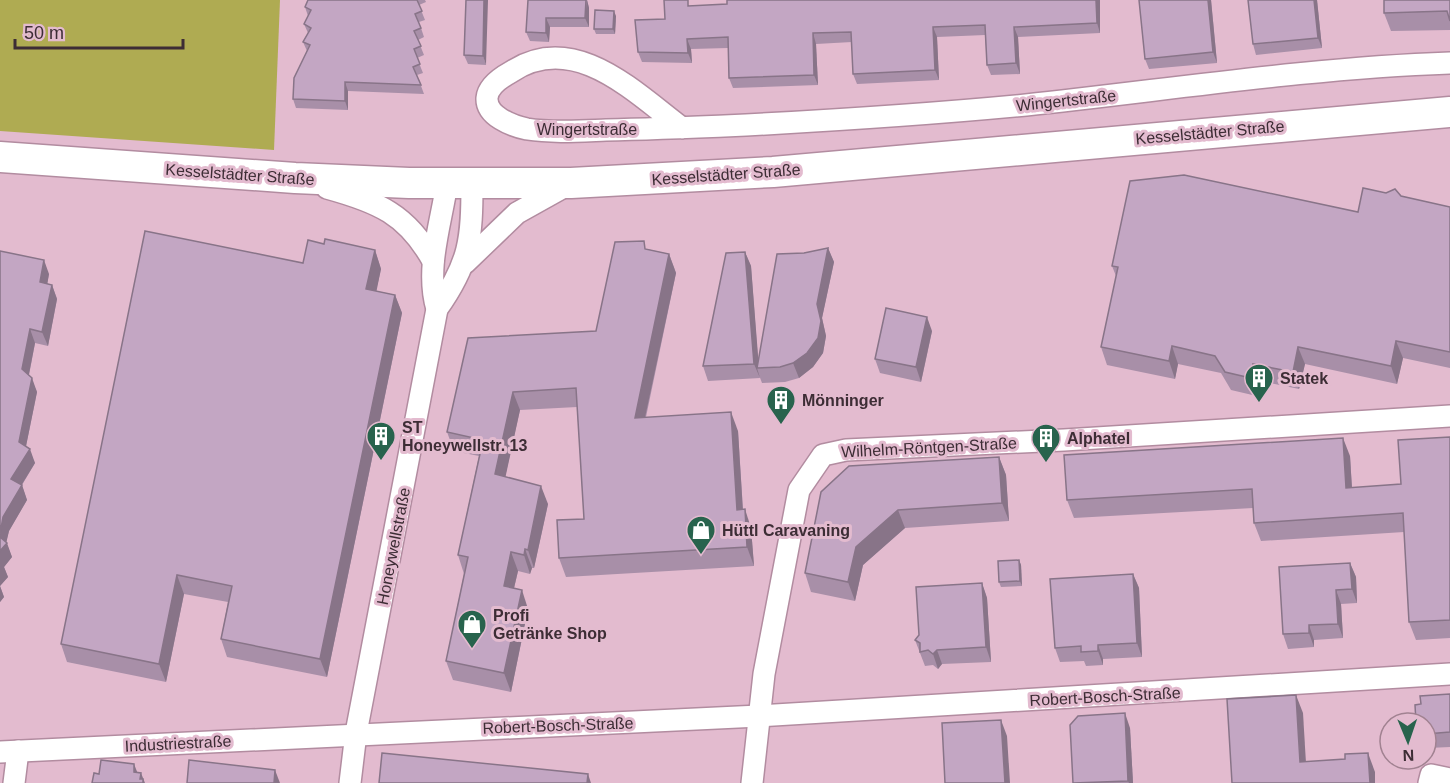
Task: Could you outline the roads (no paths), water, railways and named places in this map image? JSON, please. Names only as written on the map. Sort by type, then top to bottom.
[{"type":"main road","name":"Kesselstädter Straße","points":[[0,157],[295,178],[460,183],[571,183],[773,172],[1450,112]]},
{"type":"street","name":"Wingertstraße","points":[[682,128],[608,73],[592,64],[563,57],[541,60],[516,68],[490,89],[487,100],[489,109],[498,117],[524,129],[590,131],[682,128],[874,118],[1025,105],[1326,70],[1450,63]]},
{"type":"street","points":[[295,178],[363,198],[403,220],[422,242],[433,261]]},
{"type":"street","name":"Honeywellstraße","points":[[460,183],[472,215],[465,263]]},
{"type":"street","name":"Honeywellstraße","points":[[437,309],[432,293],[433,261],[460,183]]},
{"type":"street","name":"Honeywellstraße","points":[[350,783],[356,733],[437,309],[465,263],[517,213],[571,183]]},
{"type":"street","name":"Wilhelm-Röntgen-Straße","points":[[759,716],[764,674],[799,490],[823,455],[846,450],[1064,440],[1450,416]]},
{"type":"street","name":"Robert-Bosch-Straße","points":[[356,733],[759,716],[1450,674]]},
{"type":"street","points":[[752,783],[759,716]]},
{"type":"street","name":"Industriestraße","points":[[9,751],[356,733]]},
{"type":"street","points":[[9,751],[14,783]]},
{"type":"street","points":[[1430,783],[1431,775],[1450,779]]},
{"type":"place","name":"Statek","points":[[1259,404]]},
{"type":"place","name":"Mönninger","points":[[781,426]]},
{"type":"place","name":"ST Honeywellstr. 13","points":[[381,462]]},
{"type":"place","name":"Alphatel","points":[[1046,464]]},
{"type":"place","name":"Hüttl Caravaning","points":[[701,556]]},
{"type":"place","name":"Profi Getränke Shop","points":[[472,650]]}]
